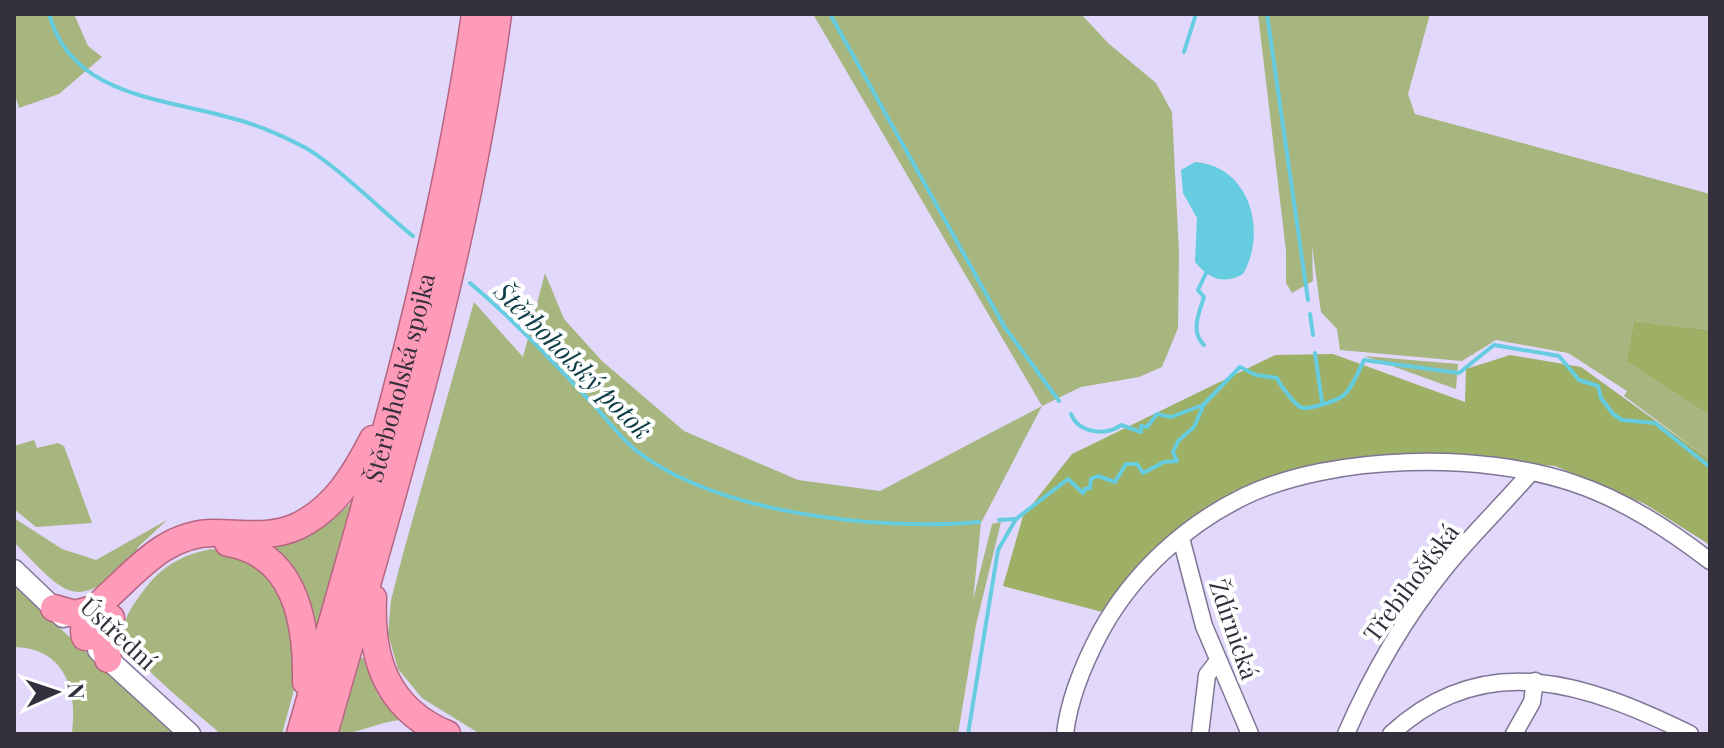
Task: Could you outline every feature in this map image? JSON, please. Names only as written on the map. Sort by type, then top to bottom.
[{"type":"highway","name":"Štěrboholská spojka","points":[[308,734],[398,390],[448,183],[475,14]]},
{"type":"highway","name":"Štěrboholská spojka","points":[[308,734],[380,538],[425,380],[465,218],[498,14]]},
{"type":"highway","points":[[85,637],[95,636],[102,615],[150,557],[179,538],[212,532],[272,534],[291,529],[319,514],[350,479],[398,390]]},
{"type":"highway","points":[[380,538],[372,628],[381,673],[410,713],[447,734]]},
{"type":"highway","points":[[54,608],[75,614],[102,615],[152,568],[176,551],[201,543],[228,543],[262,556],[290,585],[302,619],[308,734]]},
{"type":"highway","points":[[102,615],[108,659]]},
{"type":"highway","points":[[402,734],[409,734]]},
{"type":"street","points":[[1065,734],[1085,665],[1109,617],[1147,567],[1181,538],[1246,495],[1345,469],[1455,461],[1531,472],[1572,483],[1621,502],[1710,561]]},
{"type":"street","name":"Třebihošťská","points":[[1346,734],[1367,684],[1401,626],[1446,567],[1531,472]]},
{"type":"street","name":"Ždírnická","points":[[1181,538],[1217,662],[1250,734]]},
{"type":"street","name":"Ústřední","points":[[14,570],[190,734]]},
{"type":"street","points":[[1200,734],[1207,675],[1217,662]]},
{"type":"street","points":[[1391,734],[1422,708],[1464,688],[1535,681],[1589,692],[1637,708],[1690,734]]},
{"type":"street","points":[[1514,734],[1532,702],[1535,681]]},
{"type":"shaded area","points":[[14,14],[74,14],[88,46],[102,57],[59,94],[19,108],[14,92]]},
{"type":"shaded area","points":[[813,14],[1081,14],[1108,43],[1156,83],[1172,112],[1179,253],[1178,328],[1162,367],[1139,377],[1081,387],[1042,406]]},
{"type":"shaded area","points":[[1258,14],[1430,14],[1408,94],[1415,114],[1710,194],[1710,330],[1634,321],[1626,361],[1710,416],[1710,460],[1624,396],[1627,391],[1568,353],[1496,340],[1462,361],[1340,350],[1337,329],[1321,312],[1312,246],[1313,281],[1292,293],[1286,283],[1286,251]]},
{"type":"shaded area","points":[[1195,162],[1214,166],[1229,175],[1249,203],[1254,238],[1243,274],[1236,277],[1217,278],[1206,273],[1195,262],[1197,218],[1183,193],[1181,170]]},
{"type":"shaded area","points":[[545,273],[564,319],[602,361],[684,431],[798,480],[880,491],[1042,406],[981,523],[973,600],[992,524],[1001,522],[976,625],[958,734],[480,734],[422,698],[398,669],[388,634],[391,600],[474,302],[523,357]]},
{"type":"shaded area","points":[[1634,321],[1710,330],[1710,416],[1626,361]]},
{"type":"shaded area","points":[[1333,354],[1465,402],[1466,369],[1510,355],[1581,367],[1710,460],[1710,545],[1645,504],[1555,466],[1452,457],[1263,484],[1179,534],[1110,614],[1003,586],[1023,516],[1072,454],[1275,355]]},
{"type":"shaded area","points":[[1364,356],[1458,364],[1456,389]]},
{"type":"shaded area","points":[[34,440],[37,448],[58,443],[64,446],[92,523],[36,527],[14,509],[14,446]]},
{"type":"shaded area","points":[[355,498],[316,625],[311,602],[297,571],[272,547],[318,530]]},
{"type":"shaded area","points":[[14,518],[62,549],[96,560],[167,520],[137,548],[141,554],[119,572],[87,591],[74,592],[49,577],[14,542]]},
{"type":"shaded area","points":[[211,549],[228,551],[259,562],[287,597],[295,686],[282,734],[221,734],[151,673],[124,639],[124,625],[129,613],[158,574],[173,563]]},
{"type":"shaded area","points":[[14,585],[173,734],[72,734],[73,702],[64,674],[45,655],[14,647]]},
{"type":"shaded area","points":[[359,657],[363,658],[378,695],[400,720],[337,734]]},
{"type":"waterway","name":"Štěrboholský potok","points":[[49,14],[61,42],[78,63],[100,79],[151,99],[253,124],[296,143],[330,165],[413,236]]},
{"type":"waterway","points":[[830,14],[1004,326],[1059,401]]},
{"type":"waterway","points":[[1184,52],[1196,14]]},
{"type":"waterway","points":[[1267,14],[1308,300]]},
{"type":"waterway","points":[[1204,345],[1197,334],[1204,297],[1198,290],[1208,269]]},
{"type":"waterway","name":"Štěrboholský potok","points":[[470,283],[532,341],[632,447],[672,473],[755,504],[802,514],[895,524],[979,522]]},
{"type":"waterway","points":[[1310,314],[1313,335]]},
{"type":"waterway","points":[[968,734],[998,550],[1016,519],[1068,479],[1083,493],[1090,488],[1091,479],[1098,476],[1115,482],[1126,464],[1137,464],[1143,473],[1164,462],[1177,461],[1173,452],[1178,441],[1194,427],[1204,404],[1240,367],[1256,375],[1277,378],[1294,401],[1304,408],[1343,396],[1364,360],[1459,373],[1494,345],[1559,356],[1579,380],[1598,386],[1601,398],[1613,414],[1622,420],[1655,423],[1710,467]]},
{"type":"waterway","points":[[1315,353],[1322,402]]},
{"type":"waterway","points":[[1071,414],[1080,426],[1094,431],[1109,431],[1121,425],[1141,432],[1141,426],[1147,427],[1157,414],[1171,417],[1203,405]]},
{"type":"waterway","name":"Štěrboholský potok","points":[[999,520],[1016,519]]}]
